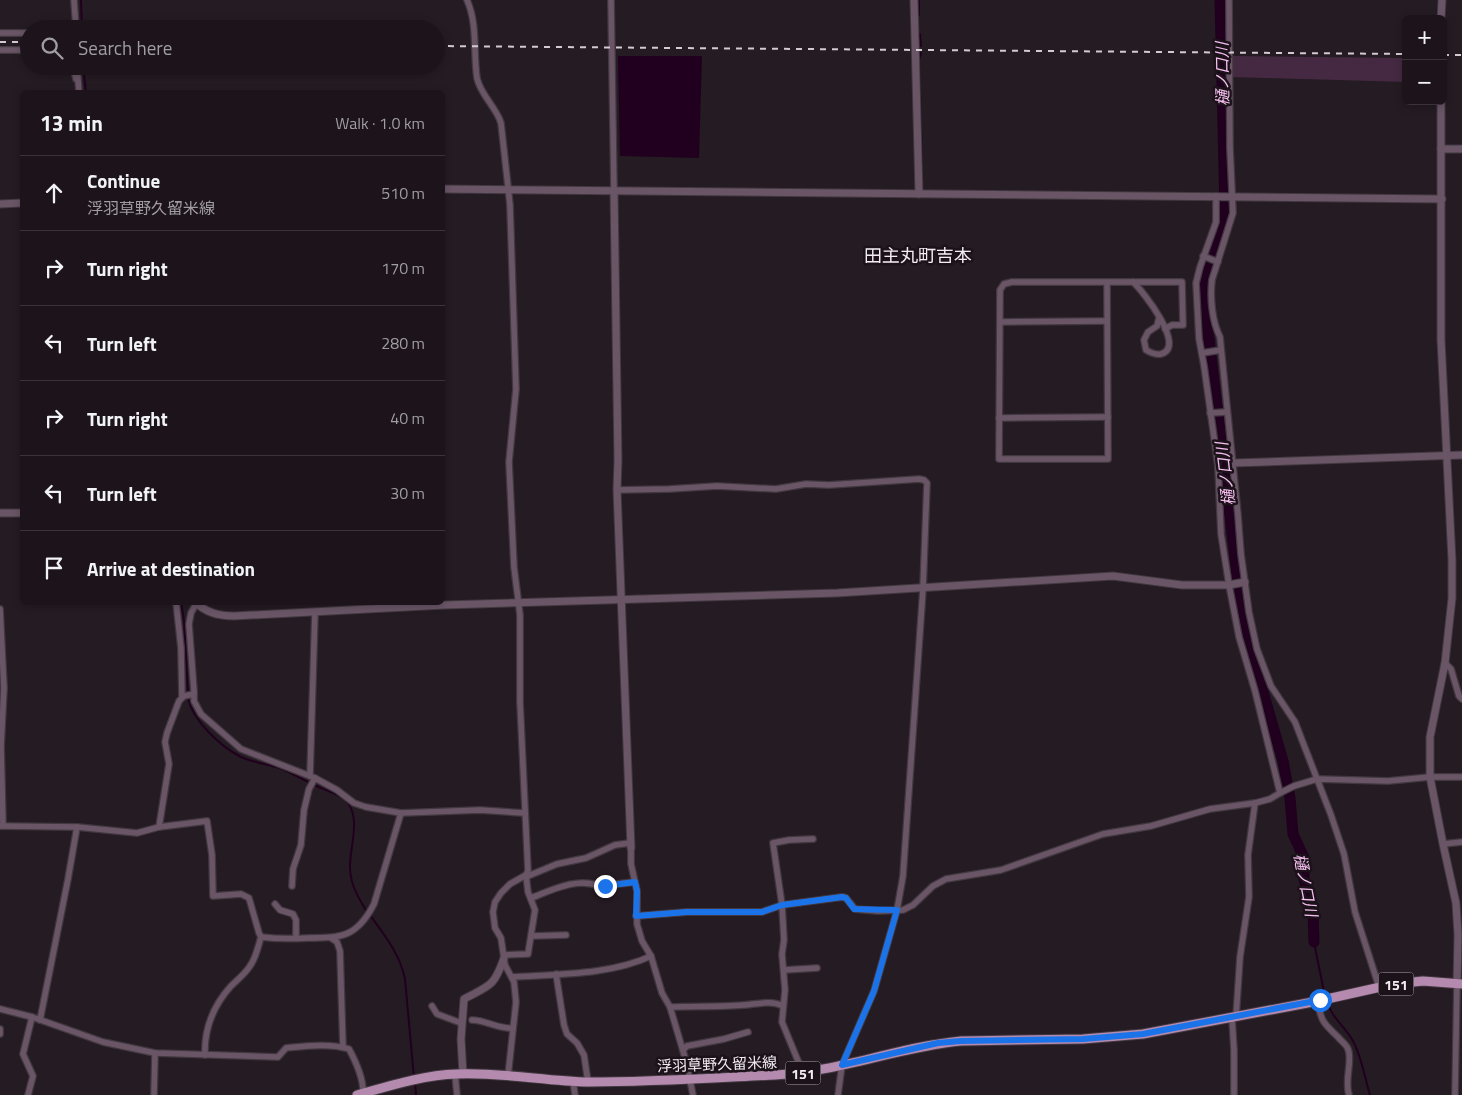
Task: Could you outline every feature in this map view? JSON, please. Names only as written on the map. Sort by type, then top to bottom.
[{"type":"main road","name":"浮羽草野久留米線","points":[[361,1094],[416,1080],[459,1074],[588,1082],[803,1073],[938,1043],[1113,1038],[1170,1030],[1319,1001],[1379,987],[1423,982],[1459,984]]},
{"type":"street","points":[[74,0],[75,20]]},
{"type":"street","points":[[467,0],[472,15],[477,79],[501,123],[509,190],[516,390],[509,462],[514,567],[518,603],[524,812],[528,871],[526,875],[528,892],[535,910],[528,954],[504,957]]},
{"type":"street","points":[[611,0],[618,490],[630,846],[637,891],[636,916],[642,941],[651,956],[662,993],[670,1007],[693,1095]]},
{"type":"street","points":[[914,0],[919,194]]},
{"type":"street","points":[[1229,0],[1232,221],[1216,261],[1211,288],[1216,330],[1220,337],[1219,350],[1233,463],[1244,582],[1257,649],[1271,686],[1295,722],[1317,779],[1344,854],[1355,912],[1379,987]]},
{"type":"street","points":[[1442,0],[1442,15]]},
{"type":"street","points":[[0,33],[20,34]]},
{"type":"street","points":[[0,50],[20,50]]},
{"type":"street","points":[[75,75],[79,89]]},
{"type":"street","points":[[78,75],[79,89]]},
{"type":"street","points":[[1441,105],[1441,340],[1452,560],[1452,598],[1445,662],[1430,737],[1430,777],[1456,911],[1459,984],[1455,1095]]},
{"type":"street","points":[[1442,149],[1462,149]]},
{"type":"street","points":[[445,189],[1442,199]]},
{"type":"street","points":[[1218,196],[1216,222],[1196,283],[1199,339],[1203,352],[1218,466],[1221,534],[1239,637],[1282,792]]},
{"type":"street","points":[[0,204],[20,203]]},
{"type":"street","points":[[1204,257],[1216,261]]},
{"type":"street","points":[[1107,282],[1108,459],[999,459],[1000,290],[1004,284],[1012,282],[1107,282],[1182,282],[1183,326],[1172,325],[1165,329]]},
{"type":"street","points":[[1133,282],[1143,292],[1159,318],[1165,329],[1170,342],[1168,349],[1158,354],[1148,351],[1145,346],[1145,337],[1157,326],[1159,318]]},
{"type":"street","points":[[1000,322],[1107,321]]},
{"type":"street","points":[[1203,352],[1219,350]]},
{"type":"street","points":[[1212,413],[1226,412]]},
{"type":"street","points":[[999,418],[1108,418]]},
{"type":"street","points":[[1233,463],[1462,455]]},
{"type":"street","points":[[618,490],[718,486],[776,489],[806,484],[829,485],[924,480],[927,483],[923,588],[904,876],[897,910],[874,991],[842,1065],[838,1095]]},
{"type":"street","points":[[0,513],[20,514]]},
{"type":"street","points":[[197,605],[202,609],[223,616],[518,603],[827,594],[1113,576],[1182,585],[1244,582]]},
{"type":"street","points":[[159,827],[169,764],[165,742],[183,697],[181,648],[176,605]]},
{"type":"street","points":[[194,605],[189,618],[194,701],[201,714],[241,749],[313,778],[337,790],[354,803],[366,807],[401,813],[480,810],[524,812]]},
{"type":"street","points":[[0,609],[4,688],[1,746],[2,826],[77,827],[137,833],[159,827],[207,821],[212,855],[213,896],[241,894],[249,898],[261,937],[253,960],[248,968],[220,998],[214,1009],[206,1035],[205,1055]]},
{"type":"street","points":[[292,886],[293,869],[301,845],[304,810],[313,778],[315,612]]},
{"type":"street","points":[[1445,662],[1452,669],[1459,696],[1462,698]]},
{"type":"street","points":[[183,697],[193,694]]},
{"type":"street","points":[[636,916],[687,912],[762,912],[782,905],[842,897],[846,898],[854,909],[903,910],[913,905],[933,886],[946,879],[1001,870],[1103,834],[1151,826],[1210,809],[1270,799],[1294,786],[1317,779],[1388,781],[1430,777],[1462,777]]},
{"type":"street","points":[[1234,1095],[1234,1017],[1240,957],[1249,898],[1248,855],[1255,803]]},
{"type":"street","points":[[261,937],[331,938],[348,933],[360,925],[369,915],[380,888],[401,813]]},
{"type":"street","points":[[40,1020],[77,827]]},
{"type":"street","points":[[803,1073],[782,1022],[785,990],[782,954],[784,940],[782,905],[773,843],[812,839]]},
{"type":"street","points":[[1443,844],[1462,842]]},
{"type":"street","points":[[508,1076],[516,1002],[514,982],[505,965],[501,938],[493,921],[495,902],[510,884],[526,875],[528,876],[557,864],[586,858],[615,845],[630,846]]},
{"type":"street","points":[[531,898],[576,883],[599,886],[635,882]]},
{"type":"street","points":[[275,904],[280,910],[294,914],[296,938]]},
{"type":"street","points":[[531,936],[566,935]]},
{"type":"street","points":[[331,938],[337,942],[340,952],[343,1047]]},
{"type":"street","points":[[512,977],[556,974],[631,964],[651,956]]},
{"type":"street","points":[[457,1095],[464,999],[493,983],[498,977],[504,957]]},
{"type":"street","points":[[784,970],[817,968]]},
{"type":"street","points":[[556,974],[564,1025],[567,1034],[578,1043],[584,1055],[588,1082]]},
{"type":"street","points":[[1319,1001],[1321,1019],[1344,1043],[1349,1052],[1346,1086],[1349,1095]]},
{"type":"street","points":[[670,1007],[759,1003],[778,1003],[783,1006]]},
{"type":"street","points":[[432,1006],[437,1014],[461,1023]]},
{"type":"street","points":[[0,1009],[32,1017],[103,1042],[155,1053],[278,1057],[286,1048],[313,1046],[349,1048],[360,1075],[361,1094]]},
{"type":"street","points":[[28,1095],[33,1076],[23,1054],[32,1017]]},
{"type":"street","points":[[472,1020],[507,1029],[513,1028]]},
{"type":"street","points":[[0,1029],[0,1034]]},
{"type":"street","points":[[682,1050],[686,1046],[724,1039],[748,1032]]},
{"type":"street","points":[[154,1095],[155,1053]]},
{"type":"street","points":[[573,1081],[575,1095]]},
{"type":"shaded area","points":[[618,56],[702,56],[699,158],[620,156]]},
{"type":"shaded area","points":[[1231,56],[1402,58],[1402,82],[1232,77]]},
{"type":"waterway","points":[[81,0],[82,20]]},
{"type":"waterway","points":[[919,0],[919,15]]},
{"type":"waterway","name":"樋ノ口川","points":[[1220,0],[1225,211],[1223,224],[1204,274],[1205,306],[1240,600],[1247,636],[1283,761],[1290,798],[1293,834],[1304,858],[1304,879],[1313,913],[1314,942]]},
{"type":"waterway","points":[[920,34],[921,46]]},
{"type":"waterway","points":[[921,53],[919,59],[922,164]]},
{"type":"waterway","points":[[84,75],[86,90]]},
{"type":"waterway","points":[[181,605],[188,693]]},
{"type":"waterway","points":[[188,698],[201,724],[216,740],[233,752],[246,759],[282,769],[310,783]]},
{"type":"waterway","points":[[314,785],[341,797],[352,810],[354,835],[350,869],[352,881],[367,912]]},
{"type":"waterway","points":[[370,915],[391,946],[403,970],[414,1078]]},
{"type":"waterway","points":[[1314,942],[1325,997]]},
{"type":"waterway","points":[[1327,1001],[1335,1018],[1347,1032],[1357,1049],[1370,1095]]},
{"type":"waterway","points":[[415,1082],[416,1095]]},
{"type":"railway","points":[[0,42],[20,42]]},
{"type":"railway","points":[[445,46],[1402,54]]},
{"type":"railway","points":[[1447,55],[1462,55]]},
{"type":"district","name":"田主丸町吉本","points":[[918,255]]},
{"type":"route","points":[[605,886],[635,882],[637,891],[636,916],[687,912],[762,912],[782,905],[842,897],[846,898],[854,909],[897,910],[874,991],[842,1065],[938,1043],[1113,1038],[1143,1034],[1320,1000]]}]
